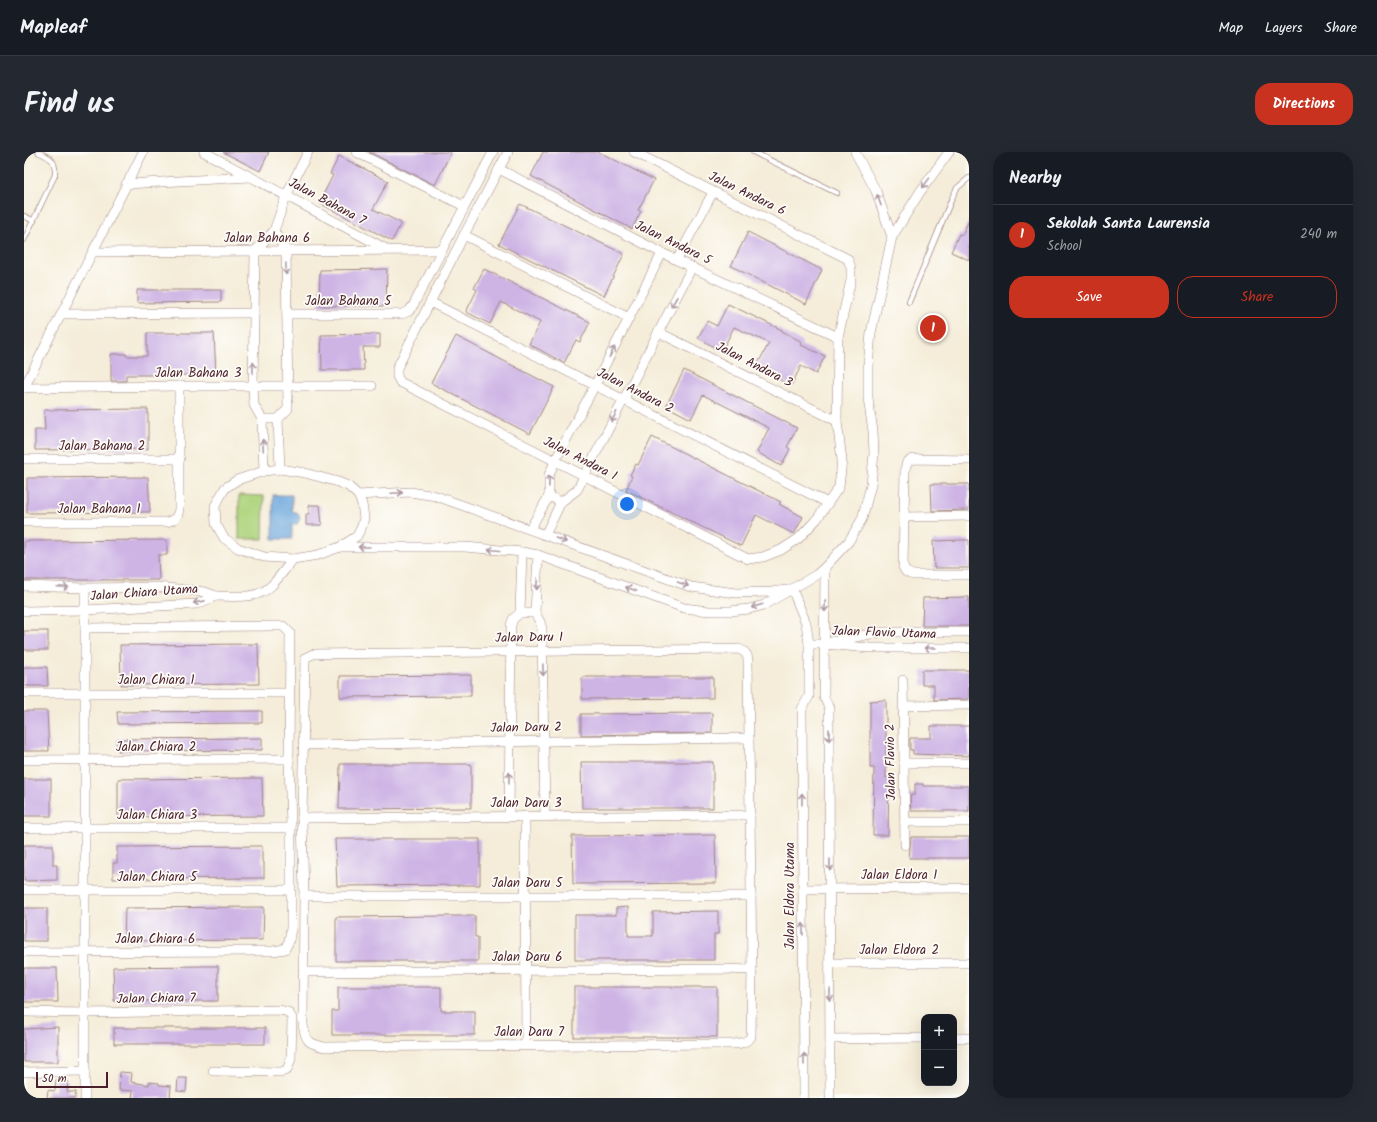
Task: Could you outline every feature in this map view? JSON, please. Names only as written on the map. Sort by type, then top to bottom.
[{"type":"street","points":[[24,388],[143,152]]},
{"type":"street","name":"Jalan Bahana 7","points":[[204,152],[390,250]]},
{"type":"street","points":[[264,471],[262,419],[254,405],[253,386],[255,251],[274,231],[286,196],[308,152]]},
{"type":"street","points":[[356,152],[464,206]]},
{"type":"street","points":[[430,302],[508,152]]},
{"type":"street","name":"Jalan Andara 6","points":[[634,152],[848,259],[851,268],[851,280],[838,337]]},
{"type":"street","points":[[855,152],[876,191],[892,236]]},
{"type":"street","points":[[340,547],[465,547],[522,552],[538,555],[684,608],[709,611],[749,609],[764,605],[816,575],[849,541],[862,519],[872,485],[874,454],[873,431],[868,398],[868,366],[872,334],[892,236],[920,192],[949,152]]},
{"type":"street","points":[[442,250],[491,153]]},
{"type":"street","name":"Jalan Andara 5","points":[[499,169],[692,268],[838,337]]},
{"type":"street","points":[[126,184],[251,177]]},
{"type":"street","points":[[677,260],[713,192]]},
{"type":"street","points":[[262,419],[278,419],[288,409],[286,251],[274,231]]},
{"type":"street","points":[[464,235],[629,318]]},
{"type":"street","name":"Jalan Bahana 6","points":[[93,252],[442,250]]},
{"type":"street","name":"Jalan Bahana 5","points":[[287,314],[402,314],[409,311],[414,304],[442,250]]},
{"type":"street","points":[[530,529],[549,496],[549,475],[555,461],[662,253]]},
{"type":"street","points":[[545,535],[561,502],[577,490],[692,268]]},
{"type":"street","name":"Jalan Andara 1","points":[[430,302],[397,368],[397,376],[400,382],[748,559],[763,557],[781,550],[798,539],[817,519],[828,503]]},
{"type":"street","name":"Jalan Andara 2","points":[[430,302],[828,503]]},
{"type":"street","points":[[62,314],[254,313]]},
{"type":"street","name":"Jalan Andara 3","points":[[658,332],[837,421]]},
{"type":"street","points":[[828,503],[839,487],[842,460],[837,421],[838,337]]},
{"type":"street","points":[[179,386],[180,459]]},
{"type":"street","name":"Jalan Bahana 3","points":[[24,388],[372,386]]},
{"type":"street","points":[[278,419],[280,469]]},
{"type":"street","name":"Jalan Bahana 2","points":[[24,459],[180,459]]},
{"type":"street","name":"Jalan Bahana 1","points":[[24,522],[167,522],[174,520],[178,515],[179,509],[180,459]]},
{"type":"street","points":[[969,460],[912,459],[907,462],[905,469],[903,567],[906,572],[912,575],[969,575]]},
{"type":"street","points":[[280,469],[305,473],[348,486],[358,495],[362,504],[364,518],[357,536],[340,547],[318,555],[293,559],[264,557],[238,548],[224,538],[216,524],[215,506],[225,488],[237,480],[264,471],[280,469]]},
{"type":"street","points":[[358,495],[410,492],[436,496],[691,587],[736,593],[771,592],[792,589]]},
{"type":"street","points":[[549,496],[561,502]]},
{"type":"street","points":[[904,517],[969,516]]},
{"type":"street","points":[[509,817],[511,625],[520,613],[522,552]]},
{"type":"street","points":[[538,555],[535,613],[542,629],[545,816]]},
{"type":"street","points":[[216,596],[248,596],[259,594],[270,587],[293,559]]},
{"type":"street","points":[[825,567],[824,697],[829,708],[830,1098]]},
{"type":"street","name":"Jalan Chiara Utama","points":[[24,586],[85,588],[158,586],[205,592],[216,596]]},
{"type":"street","points":[[85,588],[85,1098]]},
{"type":"street","points":[[171,605],[176,599],[173,588]]},
{"type":"street","points":[[792,589],[806,623],[809,644],[809,696],[824,697]]},
{"type":"street","name":"Jalan Chiara Utama","points":[[24,610],[85,610],[197,604],[216,596]]},
{"type":"street","points":[[520,613],[535,613]]},
{"type":"street","points":[[85,628],[283,626],[290,633],[290,890]]},
{"type":"street","name":"Jalan Flavio Utama","points":[[824,644],[880,632],[969,632]]},
{"type":"street","points":[[809,644],[824,644]]},
{"type":"street","name":"Jalan Flavio Utama","points":[[824,644],[870,648],[969,648]]},
{"type":"street","name":"Jalan Daru 1","points":[[303,745],[304,658],[313,654],[738,649],[744,651],[748,656],[749,738]]},
{"type":"street","name":"Jalan Flavio 2","points":[[903,680],[905,844]]},
{"type":"street","name":"Jalan Chiara 1","points":[[24,693],[289,693]]},
{"type":"street","name":"Jalan Eldora Utama","points":[[804,1098],[802,709],[809,696]]},
{"type":"street","points":[[903,706],[969,705]]},
{"type":"street","points":[[749,738],[752,970]]},
{"type":"street","name":"Jalan Daru 2","points":[[303,745],[749,738]]},
{"type":"street","points":[[303,745],[303,972]]},
{"type":"street","name":"Jalan Chiara 2","points":[[24,760],[289,759]]},
{"type":"street","points":[[904,763],[969,763]]},
{"type":"street","name":"Jalan Daru 3","points":[[302,818],[750,815]]},
{"type":"street","points":[[525,816],[526,1045]]},
{"type":"street","points":[[905,822],[969,822]]},
{"type":"street","name":"Jalan Chiara 3","points":[[24,828],[291,828]]},
{"type":"street","name":"Jalan Eldora 1","points":[[803,889],[969,888]]},
{"type":"street","name":"Jalan Chiara 5","points":[[24,890],[290,890]]},
{"type":"street","name":"Jalan Chiara 6","points":[[24,952],[273,951],[285,949],[289,941],[291,928],[290,890]]},
{"type":"street","name":"Jalan Daru 5","points":[[304,896],[751,896]]},
{"type":"street","name":"Jalan Eldora 2","points":[[830,963],[969,963]]},
{"type":"street","name":"Jalan Daru 6","points":[[303,972],[752,970]]},
{"type":"street","name":"Jalan Daru 7","points":[[303,972],[303,1025],[305,1038],[311,1044],[324,1047],[742,1043],[748,1041],[751,1037],[752,970]]},
{"type":"street","name":"Jalan Chiara 7","points":[[24,1012],[85,1013],[280,1010],[288,1012],[292,1018],[291,1059],[287,1070],[281,1072],[213,1071]]},
{"type":"street","points":[[830,1039],[921,1038]]},
{"type":"street","points":[[957,1038],[969,1038]]},
{"type":"street","points":[[24,1072],[85,1071]]},
{"type":"lane","points":[[24,240],[55,175],[56,165],[50,158],[38,152]]},
{"type":"lane","points":[[753,152],[837,193]]},
{"type":"lane","points":[[909,302],[952,198],[957,188],[969,178]]},
{"type":"lane","points":[[24,216],[34,221]]},
{"type":"green space","points":[[239,495],[264,496],[263,539],[239,539]]},
{"type":"water","points":[[273,495],[292,495],[292,511],[298,513],[300,519],[297,524],[292,525],[292,539],[273,539]]},
{"type":"building","points":[[223,152],[269,152],[260,171]]},
{"type":"building","points":[[369,152],[451,152],[435,185]]},
{"type":"building","points":[[543,152],[599,152],[654,180],[638,210],[641,211],[632,229],[531,176]]},
{"type":"building","points":[[339,156],[388,181],[373,209],[401,223],[392,241],[319,203],[333,175],[330,174]]},
{"type":"building","points":[[520,204],[624,254],[604,296],[499,244]]},
{"type":"building","points":[[969,220],[969,260],[951,252],[959,234],[962,235]]},
{"type":"building","points":[[748,232],[822,270],[806,304],[731,266]]},
{"type":"building","points":[[387,269],[386,306],[319,306],[320,270]]},
{"type":"building","points":[[484,269],[590,322],[580,342],[576,340],[564,363],[529,344],[540,322],[501,302],[490,324],[466,312],[477,290],[474,288]]},
{"type":"building","points":[[137,290],[221,290],[221,302],[137,303]]},
{"type":"building","points":[[728,304],[782,330],[802,342],[801,345],[825,356],[816,374],[801,366],[791,386],[756,367],[769,343],[734,327],[722,351],[698,338],[707,321],[717,326]]},
{"type":"building","points":[[147,333],[214,333],[216,375],[126,375],[126,381],[111,381],[111,354],[147,356]]},
{"type":"building","points":[[380,334],[380,347],[363,347],[364,370],[322,370],[321,335]]},
{"type":"building","points":[[456,336],[554,387],[530,434],[431,383]]},
{"type":"building","points":[[684,370],[797,428],[787,447],[790,449],[781,466],[757,452],[769,428],[703,395],[691,419],[666,406]]},
{"type":"building","points":[[148,409],[148,449],[35,450],[35,430],[45,430],[44,410]]},
{"type":"building","points":[[652,437],[781,502],[779,504],[803,517],[794,534],[756,515],[741,546],[626,490],[632,476],[630,475],[636,464],[638,465]]},
{"type":"building","points":[[148,477],[150,512],[27,513],[27,478]]},
{"type":"building","points":[[931,484],[969,484],[969,510],[932,511]]},
{"type":"building","points":[[309,505],[320,505],[322,525],[306,525],[306,514],[309,514]]},
{"type":"building","points":[[167,540],[167,555],[158,555],[159,580],[24,580],[24,541]]},
{"type":"building","points":[[969,540],[969,568],[934,568],[933,541]]},
{"type":"building","points":[[969,597],[969,626],[922,626],[923,598]]},
{"type":"building","points":[[24,631],[48,631],[48,650],[24,650]]},
{"type":"building","points":[[258,644],[259,684],[121,685],[120,645]]},
{"type":"building","points":[[24,667],[47,667],[48,686],[24,686]]},
{"type":"building","points":[[922,670],[969,670],[969,699],[934,700],[934,685],[922,685]]},
{"type":"building","points":[[471,675],[471,696],[340,697],[340,676]]},
{"type":"building","points":[[582,677],[713,677],[713,698],[582,699]]},
{"type":"building","points":[[886,700],[886,778],[889,778],[888,835],[873,835],[874,768],[870,768],[870,701]]},
{"type":"building","points":[[24,711],[47,711],[49,751],[24,751]]},
{"type":"building","points":[[262,711],[262,723],[118,724],[117,712]]},
{"type":"building","points":[[712,713],[712,733],[581,735],[581,714]]},
{"type":"building","points":[[931,726],[969,726],[969,756],[913,754],[913,750],[910,750],[910,738],[931,738]]},
{"type":"building","points":[[262,738],[262,750],[118,751],[117,739]]},
{"type":"building","points":[[581,762],[713,762],[713,808],[582,808]]},
{"type":"building","points":[[340,764],[471,764],[471,808],[339,809]]},
{"type":"building","points":[[262,778],[263,816],[118,817],[118,779]]},
{"type":"building","points":[[24,779],[51,779],[51,816],[24,816]]},
{"type":"building","points":[[915,784],[923,784],[923,786],[969,786],[969,811],[911,811],[910,795],[915,795]]},
{"type":"building","points":[[715,835],[716,883],[573,884],[572,836]]},
{"type":"building","points":[[911,837],[969,837],[969,858],[909,858]]},
{"type":"building","points":[[335,839],[480,839],[480,885],[337,886]]},
{"type":"building","points":[[24,845],[53,845],[53,865],[57,865],[57,880],[24,881]]},
{"type":"building","points":[[262,846],[264,878],[113,879],[113,863],[117,863],[117,847]]},
{"type":"building","points":[[264,907],[263,940],[124,941],[125,908]]},
{"type":"building","points":[[628,907],[628,936],[653,936],[653,912],[718,911],[718,934],[714,934],[714,960],[575,960],[575,915],[616,915],[616,908]]},
{"type":"building","points":[[24,908],[47,908],[47,941],[24,941]]},
{"type":"building","points":[[475,916],[475,937],[478,937],[478,961],[336,961],[336,917]]},
{"type":"building","points":[[218,966],[218,1001],[114,1001],[113,967]]},
{"type":"building","points":[[24,968],[57,968],[58,1002],[24,1002]]},
{"type":"building","points":[[338,987],[441,987],[441,1011],[475,1011],[475,1035],[332,1035],[332,1011],[338,1011]]},
{"type":"building","points":[[574,987],[717,987],[717,1037],[574,1037]]},
{"type":"building","points":[[58,1027],[58,1062],[24,1062],[24,1029]]},
{"type":"building","points":[[114,1028],[265,1028],[265,1044],[114,1044]]},
{"type":"building","points":[[120,1072],[132,1073],[131,1082],[149,1085],[149,1082],[159,1083],[159,1085],[171,1086],[170,1098],[132,1098],[133,1091],[119,1090]]},
{"type":"building","points":[[178,1078],[187,1078],[186,1092],[177,1091]]},
{"type":"building","points":[[56,1080],[68,1081],[67,1092],[76,1092],[75,1098],[47,1098],[48,1090],[55,1091]]},
{"type":"place","name":"Sekolah Santa Laurensia","points":[[933,328]]}]
